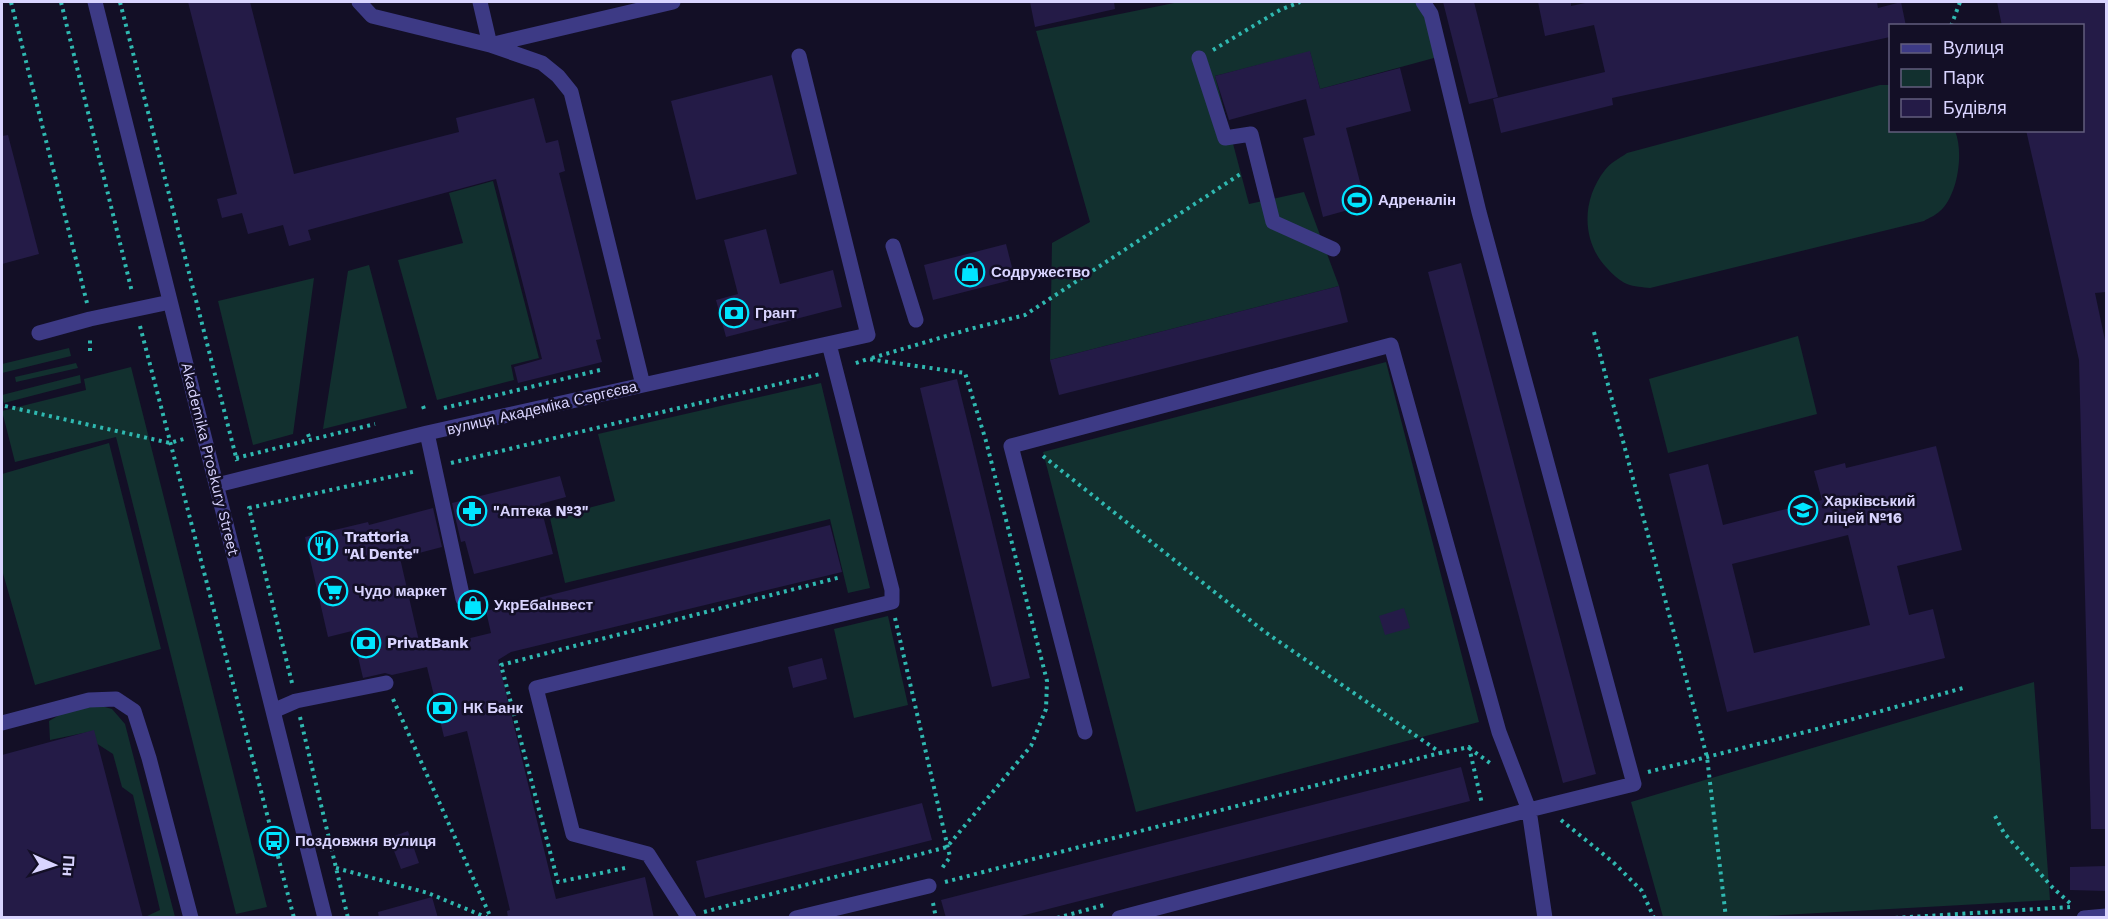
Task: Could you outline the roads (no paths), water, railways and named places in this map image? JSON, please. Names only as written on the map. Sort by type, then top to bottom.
[{"type":"street","name":"Akademika Proskury Street","points":[[95,2],[325,918]]},
{"type":"street","points":[[358,2],[372,16],[490,45],[542,63],[558,76],[571,92],[643,385]]},
{"type":"street","points":[[480,2],[490,45]]},
{"type":"street","points":[[490,45],[673,2]]},
{"type":"street","points":[[1119,918],[1634,784],[1479,212],[1431,14],[1423,2]]},
{"type":"street","name":"вулиця Академіка Сергєєва","points":[[216,484],[427,433],[868,335],[799,56]]},
{"type":"street","points":[[1199,58],[1225,138],[1251,134],[1273,222],[1333,249]]},
{"type":"street","points":[[893,246],[916,320]]},
{"type":"street","points":[[39,333],[90,319],[171,302]]},
{"type":"street","points":[[689,917],[648,855],[573,834],[536,688],[892,603],[892,590],[829,344]]},
{"type":"street","points":[[1085,732],[1011,446],[1391,345],[1499,732],[1529,810],[1545,918]]},
{"type":"street","points":[[427,433],[463,599]]},
{"type":"street","points":[[273,711],[296,701],[386,683]]},
{"type":"street","points":[[2,723],[90,700],[116,699],[134,711],[149,758],[191,918]]},
{"type":"street","points":[[796,918],[929,886]]},
{"type":"street","points":[[2084,918],[2106,916]]},
{"type":"place","name":"Адреналін","points":[[1357,200]]},
{"type":"place","name":"Содружество","points":[[970,272]]},
{"type":"place","name":"Грант","points":[[734,313]]},
{"type":"place","name":"Харківський ліцей №16","points":[[1803,510]]},
{"type":"place","name":"\"Аптека №3\"","points":[[472,511]]},
{"type":"place","name":"Trattoria \"Al Dente\"","points":[[323,546]]},
{"type":"place","name":"Чудо маркет","points":[[333,591]]},
{"type":"place","name":"УкрЕбаІнвест","points":[[473,605]]},
{"type":"place","name":"PrivatBank","points":[[366,643]]},
{"type":"place","name":"НК Банк","points":[[442,708]]},
{"type":"place","name":"Поздовжня вулиця","points":[[274,841]]}]
